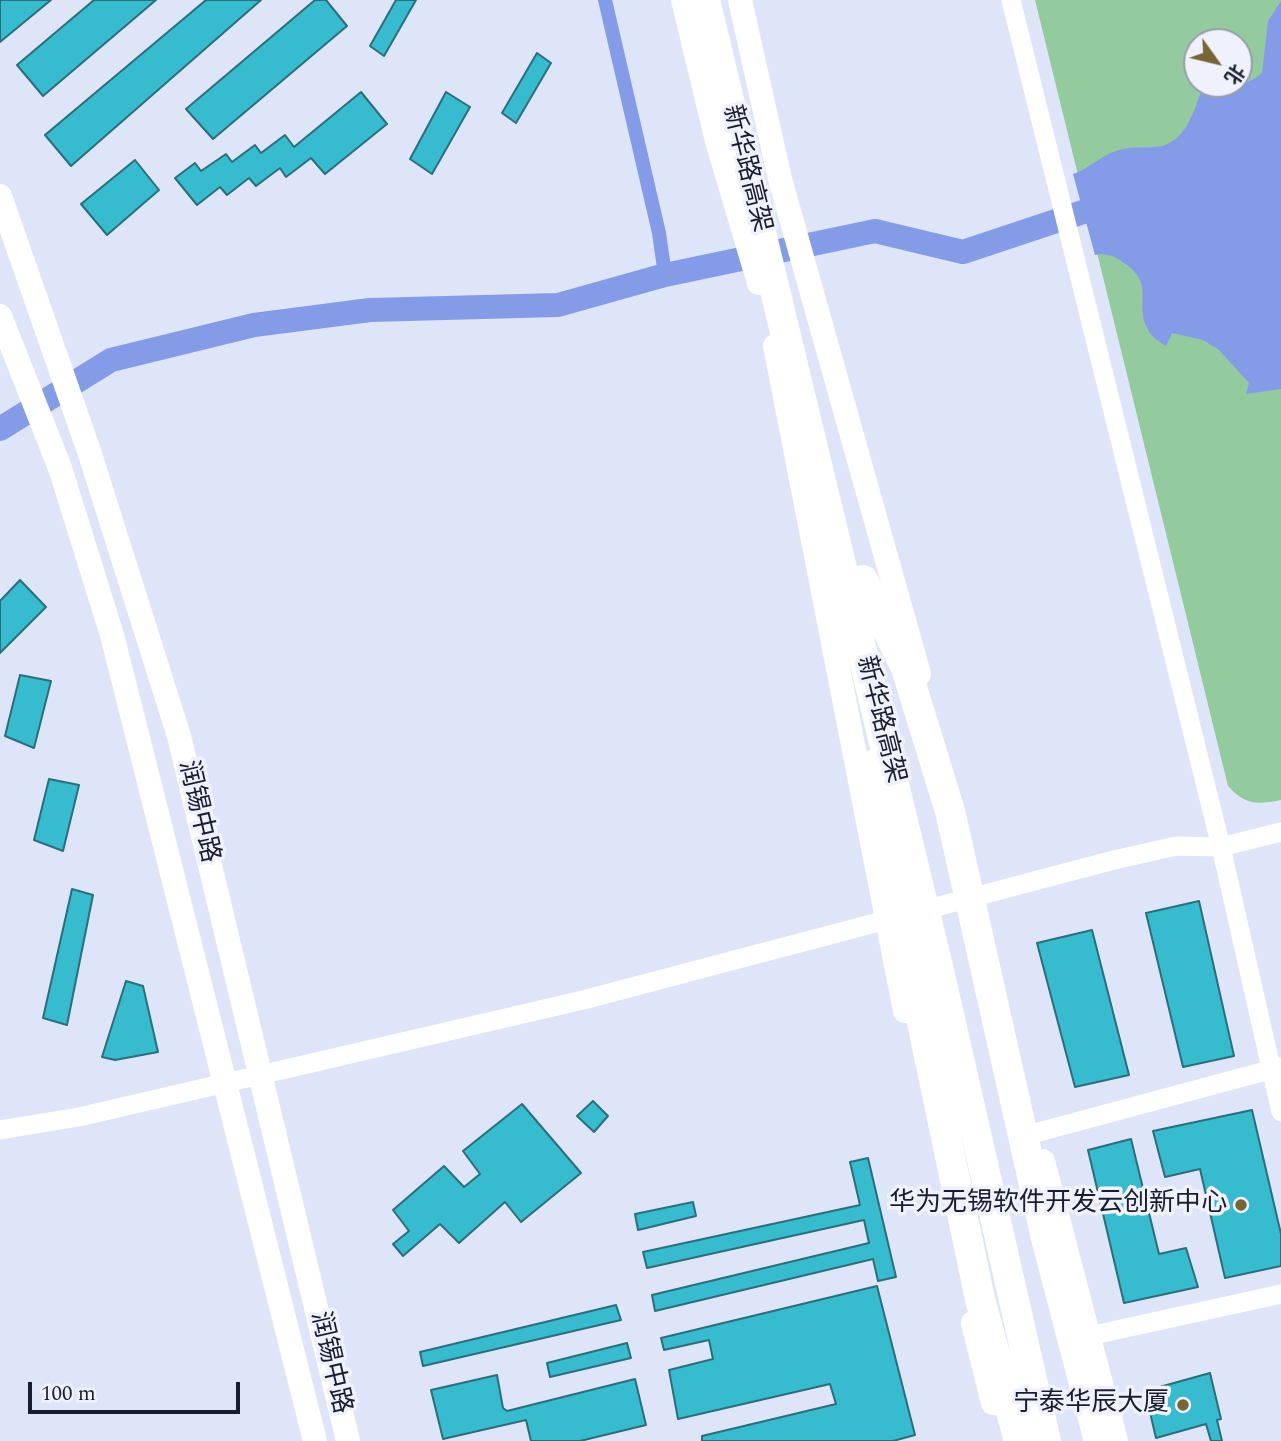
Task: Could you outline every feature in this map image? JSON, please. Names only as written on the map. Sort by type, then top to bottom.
[{"type":"highway","name":"新华路高架","points":[[705,0],[854,580],[1067,1441]]},
{"type":"highway","name":"新华路高架","points":[[726,0],[937,961],[1046,1441]]},
{"type":"highway","points":[[854,580],[906,668],[950,811],[1046,1238],[1099,1441]]},
{"type":"highway","points":[[854,580],[881,827],[971,1259],[1019,1441]]},
{"type":"main road","points":[[683,0],[717,141],[771,325],[884,919],[980,1356],[1004,1441]]},
{"type":"main road","points":[[740,0],[780,179],[982,894],[1035,1133],[1116,1441]]},
{"type":"main road","name":"润锡中路","points":[[0,196],[89,451],[179,736],[348,1441]]},
{"type":"main road","name":"润锡中路","points":[[0,316],[60,468],[112,635],[315,1441]]},
{"type":"street","points":[[1011,0],[1276,1068],[1281,1112]]},
{"type":"street","points":[[0,1130],[79,1117],[583,1000],[884,919],[1176,846],[1221,847],[1281,832]]},
{"type":"street","points":[[1035,1133],[1276,1068]]},
{"type":"street","points":[[1089,1336],[1281,1294]]},
{"type":"green space","points":[[1035,0],[1281,0],[1281,800],[1265,803],[1240,797],[1228,786]]},
{"type":"water","points":[[1281,1],[1281,389],[1246,394],[1249,383],[1219,350],[1203,340],[1172,333],[1166,346],[1151,334],[1144,318],[1142,285],[1138,277],[1121,261],[1105,255],[1095,255],[1073,174],[1121,149],[1163,146],[1172,142],[1185,129],[1199,98],[1253,98],[1253,79],[1262,73],[1268,21]]},
{"type":"building","points":[[0,0],[51,0],[0,42]]},
{"type":"building","points":[[94,0],[156,0],[43,96],[17,65]]},
{"type":"building","points":[[206,0],[261,0],[71,166],[45,135]]},
{"type":"building","points":[[315,0],[326,0],[347,26],[213,139],[186,109]]},
{"type":"building","points":[[396,0],[416,0],[384,56],[370,46]]},
{"type":"building","points":[[537,53],[551,63],[516,123],[502,113]]},
{"type":"building","points":[[361,92],[387,124],[325,174],[311,158],[286,177],[280,168],[256,186],[249,178],[227,195],[220,187],[197,205],[175,178],[195,163],[201,171],[226,154],[232,162],[255,145],[261,153],[285,135],[294,147]]},
{"type":"building","points":[[446,92],[470,107],[432,174],[410,159]]},
{"type":"building","points":[[135,160],[159,190],[107,235],[81,204]]},
{"type":"building","points":[[20,580],[46,607],[0,653],[0,601]]},
{"type":"building","points":[[20,675],[51,681],[34,748],[5,736]]},
{"type":"building","points":[[49,779],[79,785],[63,851],[34,840]]},
{"type":"building","points":[[72,889],[93,895],[67,1025],[43,1018]]},
{"type":"building","points":[[1199,901],[1234,1056],[1183,1067],[1146,913]]},
{"type":"building","points":[[1092,930],[1129,1075],[1075,1087],[1037,943]]},
{"type":"building","points":[[126,981],[143,986],[158,1052],[115,1060],[102,1057]]},
{"type":"building","points":[[593,1101],[608,1116],[594,1132],[577,1116]]},
{"type":"building","points":[[522,1104],[581,1173],[521,1222],[505,1202],[459,1243],[440,1224],[403,1256],[393,1244],[409,1231],[393,1210],[444,1166],[464,1187],[480,1174],[463,1151]]},
{"type":"building","name":"华为无锡软件开发云创新中心","points":[[1252,1110],[1281,1234],[1281,1266],[1225,1278],[1200,1169],[1165,1177],[1153,1131]]},
{"type":"building","points":[[1131,1139],[1159,1254],[1186,1248],[1198,1287],[1124,1303],[1088,1150]]},
{"type":"building","points":[[868,1158],[896,1277],[878,1281],[873,1259],[655,1311],[652,1295],[869,1243],[864,1220],[647,1268],[643,1252],[860,1205],[850,1162]]},
{"type":"building","points":[[693,1202],[696,1216],[638,1230],[635,1214]]},
{"type":"building","points":[[877,1286],[915,1435],[893,1441],[702,1441],[702,1436],[836,1404],[830,1384],[678,1419],[669,1370],[713,1359],[709,1340],[664,1350],[661,1338]]},
{"type":"building","points":[[616,1305],[621,1320],[423,1366],[420,1352]]},
{"type":"building","points":[[627,1343],[631,1358],[550,1377],[547,1363]]},
{"type":"building","name":"宁泰华辰大厦","points":[[1210,1373],[1221,1419],[1217,1420],[1222,1441],[1211,1441],[1206,1424],[1156,1438],[1145,1391]]},
{"type":"building","points":[[497,1375],[503,1408],[507,1411],[635,1379],[646,1425],[580,1441],[531,1441],[526,1420],[443,1439],[431,1390]]},
{"type":"waterway","points":[[605,0],[659,233],[665,275]]},
{"type":"waterway","points":[[0,429],[111,360],[254,325],[370,310],[558,305],[665,275],[875,231],[963,252],[1083,212],[1117,209]]},
{"type":"place","name":"华为无锡软件开发云创新中心","points":[[1241,1205]]},
{"type":"place","name":"宁泰华辰大厦","points":[[1183,1405]]}]
